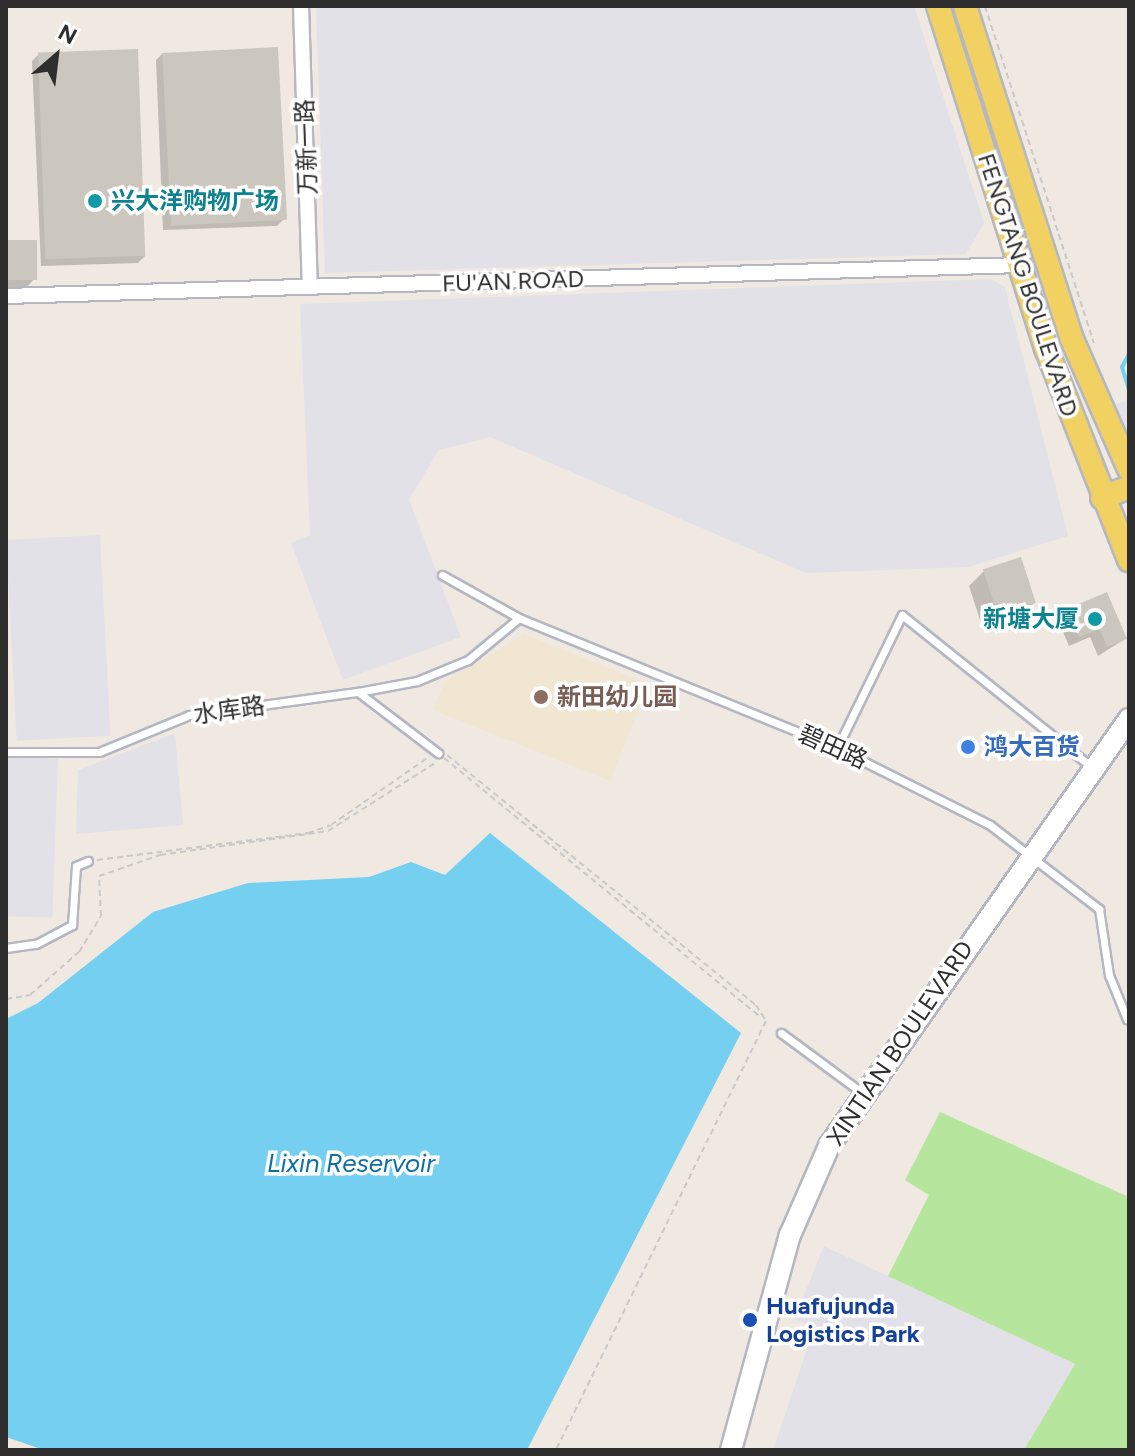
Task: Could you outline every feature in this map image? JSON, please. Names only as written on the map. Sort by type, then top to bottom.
[{"type":"main road","name":"FENGTANG BOULEVARD","points":[[938,6],[1020,265],[1102,498],[1129,560]]},
{"type":"main road","name":"FENGTANG BOULEVARD","points":[[965,6],[1071,337],[1129,469]]},
{"type":"main road","points":[[1102,498],[1129,487]]},
{"type":"street","name":"万新一路","points":[[301,6],[310,287]]},
{"type":"street","name":"FU'AN ROAD","points":[[6,296],[1020,265]]},
{"type":"street","name":"XINTIAN BOULEVARD","points":[[731,1450],[794,1222],[861,1092],[1129,719]]},
{"type":"lane","name":"碧田路","points":[[442,575],[519,618],[837,748],[957,805],[1031,855],[1099,909],[1109,975],[1127,1019]]},
{"type":"lane","points":[[837,748],[902,615],[1093,768]]},
{"type":"lane","name":"水库路","points":[[6,752],[99,752],[189,715],[417,681],[468,660],[519,618]]},
{"type":"lane","points":[[358,692],[441,755]]},
{"type":"lane","points":[[6,948],[36,944],[72,925],[76,866],[88,861]]},
{"type":"lane","points":[[781,1033],[861,1092]]},
{"type":"path","points":[[985,6],[1095,346]]},
{"type":"path","points":[[88,861],[308,833],[331,825],[441,755]]},
{"type":"path","points":[[6,999],[30,995],[79,952],[101,916],[99,876],[160,855],[328,831],[441,755]]},
{"type":"path","points":[[441,755],[545,831],[756,1005],[766,1021]]},
{"type":"path","points":[[441,755],[781,1033]]},
{"type":"path","points":[[556,1450],[766,1021]]},
{"type":"shaded area","points":[[316,6],[914,6],[984,223],[966,254],[325,273]]},
{"type":"shaded area","points":[[991,279],[1005,287],[1068,536],[968,567],[806,573],[490,437],[439,450],[409,499],[461,637],[343,680],[291,543],[310,535],[300,304]]},
{"type":"shaded area","points":[[1129,400],[1129,453],[1112,419],[1116,404]]},
{"type":"shaded area","points":[[100,535],[111,736],[17,741],[6,540]]},
{"type":"shaded area","name":"新田幼儿园","points":[[524,634],[649,684],[610,781],[433,710],[445,681]]},
{"type":"shaded area","points":[[175,733],[183,825],[76,834],[78,770]]},
{"type":"shaded area","points":[[6,757],[58,759],[52,918],[6,916]]},
{"type":"shaded area","points":[[824,1246],[1075,1364],[1024,1450],[773,1450],[814,1328],[794,1319]]},
{"type":"green space","points":[[940,1112],[1129,1197],[1129,1450],[1024,1450],[1075,1364],[888,1276],[929,1195],[905,1180]]},
{"type":"water","name":"Lixin Reservoir","points":[[490,833],[741,1033],[527,1450],[44,1450],[6,1437],[6,1019],[38,1003],[153,912],[248,883],[369,877],[411,862],[445,875]]},
{"type":"building","points":[[278,47],[287,220],[171,226],[162,53]]},
{"type":"building","name":"兴大洋购物广场","points":[[138,49],[145,256],[45,259],[38,52]]},
{"type":"building","points":[[6,240],[37,240],[37,280],[6,280]]},
{"type":"building","points":[[1021,557],[1036,603],[998,615],[983,569]]},
{"type":"building","name":"新塘大厦","points":[[1107,592],[1127,639],[1107,647],[1100,629],[1079,637],[1067,609]]},
{"type":"waterway","points":[[1129,354],[1122,367],[1129,390]]},
{"type":"place","name":"兴大洋购物广场","points":[[95,201]]},
{"type":"place","name":"新塘大厦","points":[[1095,619]]},
{"type":"place","name":"新田幼儿园","points":[[541,697]]},
{"type":"place","name":"鸿大百货","points":[[968,747]]},
{"type":"place","name":"Huafujunda Logistics Park","points":[[750,1320]]}]
